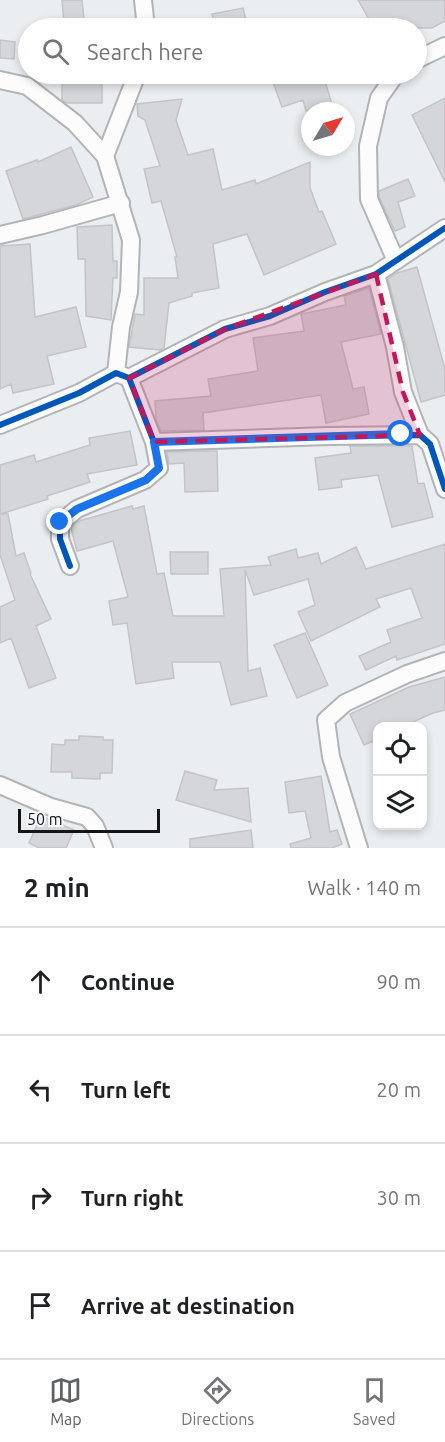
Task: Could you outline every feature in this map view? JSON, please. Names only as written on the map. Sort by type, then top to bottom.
[{"type":"street","points":[[143,0],[145,18]]},
{"type":"street","points":[[427,55],[445,46]]},
{"type":"street","points":[[0,80],[27,86],[75,123],[105,156],[131,240],[129,292],[121,327],[123,376],[154,442],[159,468],[146,480],[77,509],[60,522],[60,538],[70,566]]},
{"type":"street","points":[[105,156],[133,84]]},
{"type":"street","points":[[389,84],[379,98],[368,146],[369,200],[396,261]]},
{"type":"street","points":[[0,234],[43,225],[120,203]]},
{"type":"street","points":[[0,425],[123,376],[225,329],[270,316],[325,292],[376,274],[445,228]]},
{"type":"street","points":[[376,274],[395,347],[403,392],[420,435],[430,444],[445,489]]},
{"type":"street","points":[[154,442],[339,435],[420,435]]},
{"type":"street","points":[[358,848],[331,757],[326,720],[345,704],[408,674],[445,661]]},
{"type":"street","points":[[0,785],[51,807],[87,817],[95,826],[104,848]]},
{"type":"highlighted area","points":[[376,274],[403,392],[420,435],[154,442],[129,378],[225,329]]},
{"type":"building","points":[[62,0],[82,0],[84,18],[64,18]]},
{"type":"building","points":[[358,0],[445,0],[445,21],[432,28],[427,28],[427,18],[368,18]]},
{"type":"building","points":[[243,8],[246,18],[213,18],[212,14]]},
{"type":"building","points":[[0,40],[15,42],[14,59],[0,58]]},
{"type":"building","points":[[62,84],[102,84],[102,103],[67,103],[62,100]]},
{"type":"building","points":[[274,84],[326,84],[331,102],[304,102],[303,100],[282,107]]},
{"type":"building","points":[[445,98],[445,182],[412,115]]},
{"type":"building","points":[[182,99],[176,120],[188,155],[213,149],[222,190],[255,180],[256,184],[310,162],[310,188],[319,212],[322,211],[336,244],[264,275],[247,234],[213,244],[219,288],[192,293],[192,296],[169,303],[164,348],[160,350],[129,347],[135,314],[144,315],[144,278],[178,278],[175,257],[177,257],[161,201],[152,203],[144,169],[160,166],[145,120],[138,116],[137,104]]},
{"type":"building","points":[[71,147],[93,197],[76,205],[23,219],[6,171],[37,160],[38,162]]},
{"type":"building","points":[[408,179],[415,196],[398,202],[405,227],[395,231],[379,197],[379,191]]},
{"type":"building","points":[[112,225],[113,261],[117,261],[117,278],[113,278],[111,320],[86,316],[85,259],[78,259],[77,227]]},
{"type":"building","points":[[30,244],[35,317],[76,307],[86,347],[47,356],[54,384],[13,393],[11,384],[0,389],[0,246]]},
{"type":"building","points":[[417,267],[445,369],[445,395],[421,402],[388,279],[397,273]]},
{"type":"building","points":[[369,288],[381,334],[341,342],[353,389],[364,387],[369,414],[326,423],[321,395],[203,413],[204,430],[161,431],[156,419],[155,401],[211,396],[208,379],[258,371],[253,338],[304,331],[301,314],[346,305],[344,296]]},
{"type":"building","points":[[130,431],[137,465],[87,474],[90,482],[1,514],[8,514],[16,556],[24,553],[30,574],[51,619],[36,626],[56,678],[29,688],[11,638],[0,643],[0,607],[15,600],[0,555],[0,465],[34,455],[36,462],[90,445],[89,438]]},
{"type":"building","points":[[350,446],[412,446],[418,484],[424,483],[433,517],[392,527],[378,475],[341,480],[342,487],[319,490],[315,458],[351,453]]},
{"type":"building","points":[[217,451],[218,491],[185,492],[184,463],[169,464],[167,452]]},
{"type":"building","points":[[132,506],[133,509],[144,506],[157,574],[164,573],[173,616],[224,616],[220,569],[271,565],[268,557],[296,549],[298,558],[318,553],[321,564],[356,547],[366,569],[445,544],[445,644],[397,660],[396,656],[366,670],[359,656],[391,642],[387,630],[422,618],[411,588],[376,599],[380,607],[311,641],[298,612],[315,605],[308,579],[254,595],[245,570],[248,671],[260,668],[267,696],[231,705],[220,662],[172,662],[174,678],[136,684],[127,623],[113,625],[109,601],[128,597],[113,541],[77,551],[71,528],[79,521]]},
{"type":"building","points":[[170,552],[208,552],[208,574],[171,574]]},
{"type":"building","points":[[305,633],[328,685],[297,698],[274,645]]},
{"type":"building","points":[[445,677],[445,710],[413,722],[373,722],[373,741],[364,745],[350,714],[409,687]]},
{"type":"building","points":[[79,736],[103,737],[103,740],[113,740],[112,773],[100,773],[100,779],[72,778],[72,772],[51,772],[52,744],[65,745],[65,740],[79,740]]},
{"type":"building","points":[[185,771],[217,780],[214,790],[248,788],[251,822],[176,800]]},
{"type":"building","points":[[321,776],[330,832],[337,830],[342,844],[332,848],[291,848],[290,844],[311,838],[305,811],[289,813],[285,782]]},
{"type":"building","points":[[41,816],[74,830],[66,848],[39,848],[29,843]]},
{"type":"building","points":[[251,830],[253,848],[190,848],[190,839]]},
{"type":"cycle path","points":[[129,378],[225,329],[270,316],[325,292],[376,274],[445,228]]},
{"type":"cycle path","points":[[0,425],[79,393],[116,373],[129,378],[154,442],[159,468],[145,480],[77,509],[60,523],[60,539],[70,566]]},
{"type":"cycle path","points":[[154,442],[420,435],[430,444],[445,489]]},
{"type":"route","points":[[60,522],[77,509],[146,480],[159,468],[154,442],[401,434]]}]
